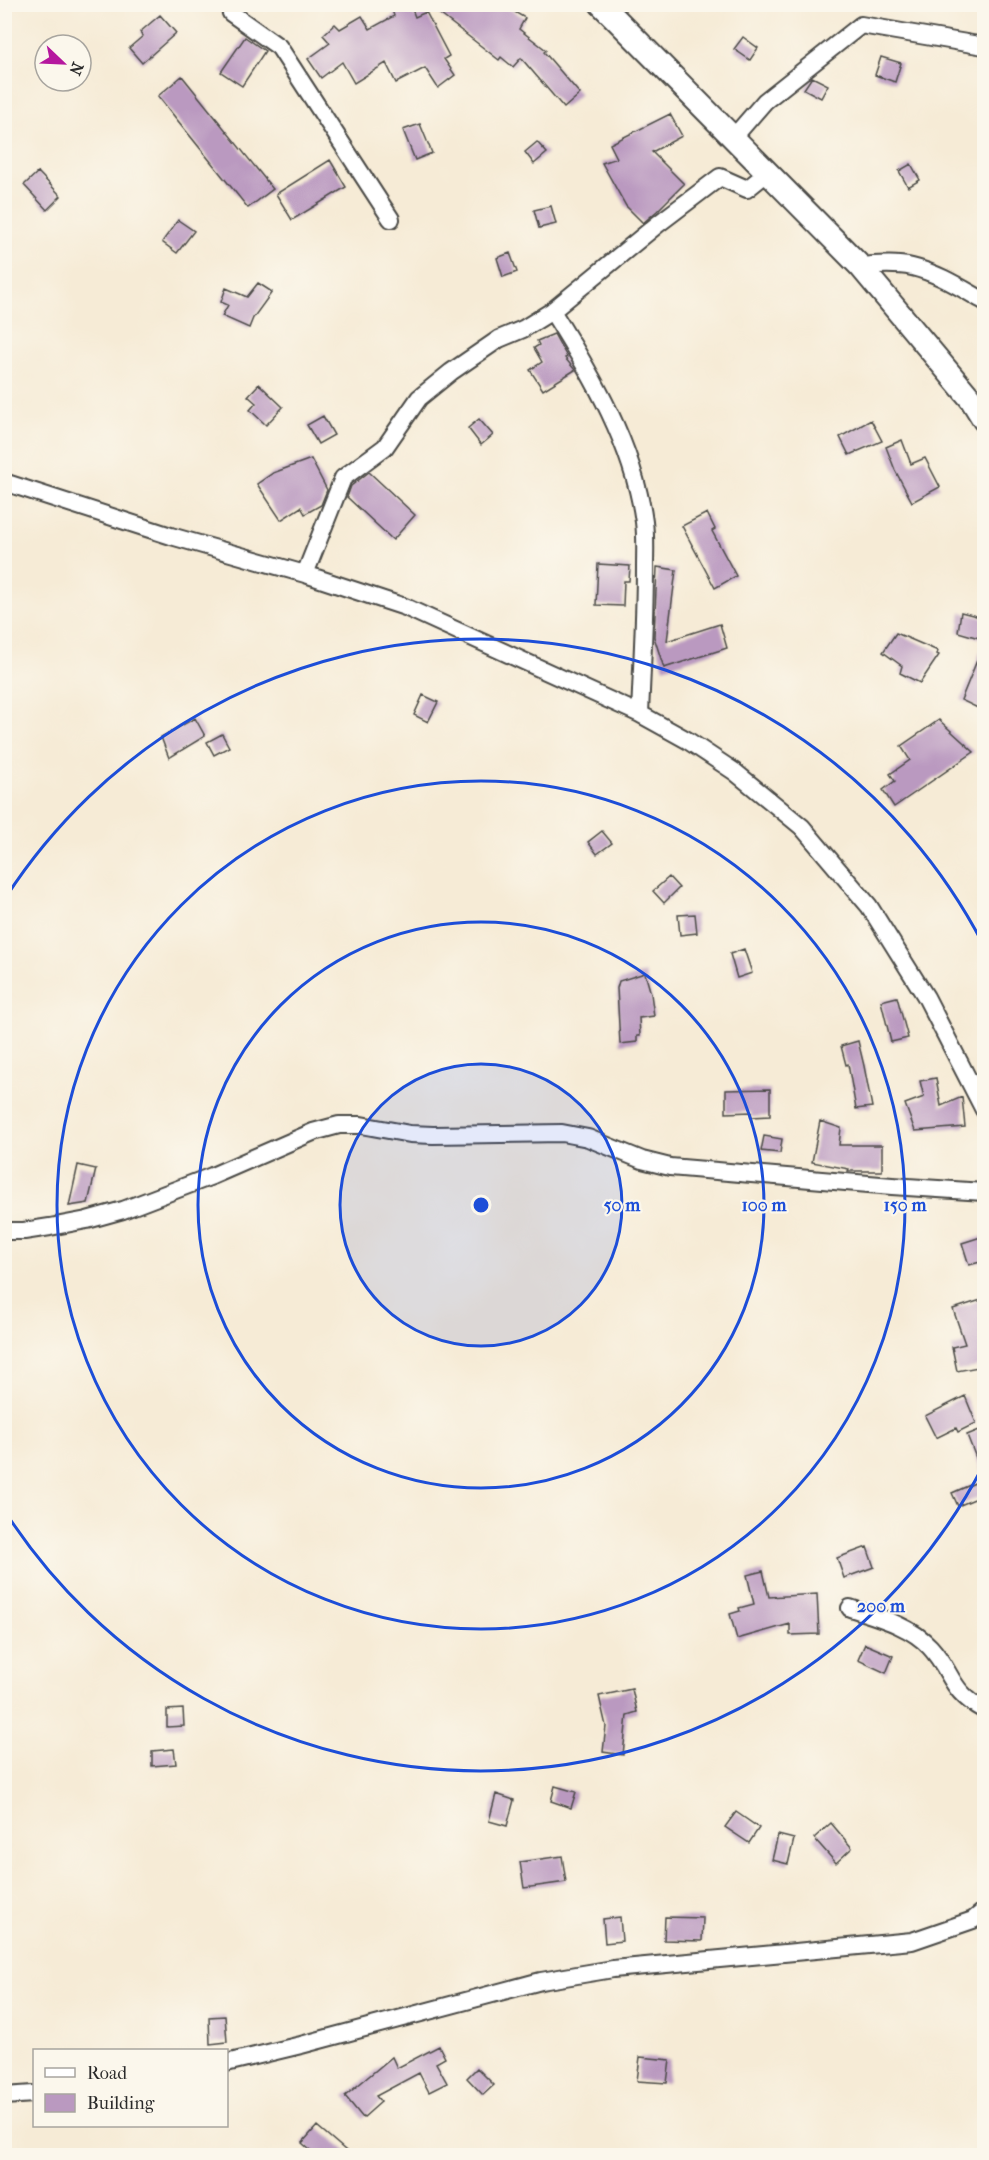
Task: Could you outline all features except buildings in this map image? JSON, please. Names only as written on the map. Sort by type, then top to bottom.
[{"type":"main road","points":[[601,4],[860,266],[971,399],[984,420]]},
{"type":"street","points":[[228,4],[231,13],[279,47],[391,219]]},
{"type":"street","points":[[733,138],[765,101],[861,26],[984,46]]},
{"type":"street","points":[[305,574],[343,478],[385,447],[419,398],[451,372],[499,339],[523,329],[552,311],[658,224],[720,177],[747,189],[767,173]]},
{"type":"street","points":[[860,266],[912,267],[942,277],[984,301]]},
{"type":"street","points":[[552,311],[576,350],[617,429],[636,484],[644,524],[645,582],[640,714]]},
{"type":"street","points":[[4,482],[171,536],[305,574],[405,607],[640,714],[687,740],[735,772],[801,827],[869,906],[926,997],[984,1110]]},
{"type":"street","points":[[4,1231],[24,1232],[87,1220],[123,1210],[212,1176],[313,1132],[339,1125],[361,1125],[410,1134],[433,1135],[562,1132],[588,1138],[642,1160],[670,1167],[984,1192]]},
{"type":"street","points":[[850,1608],[907,1630],[923,1639],[933,1649],[954,1686],[965,1698],[984,1710]]},
{"type":"street","points":[[228,2063],[540,1981],[613,1969],[912,1941],[973,1920],[984,1911]]},
{"type":"street","points":[[4,2096],[33,2094]]}]
